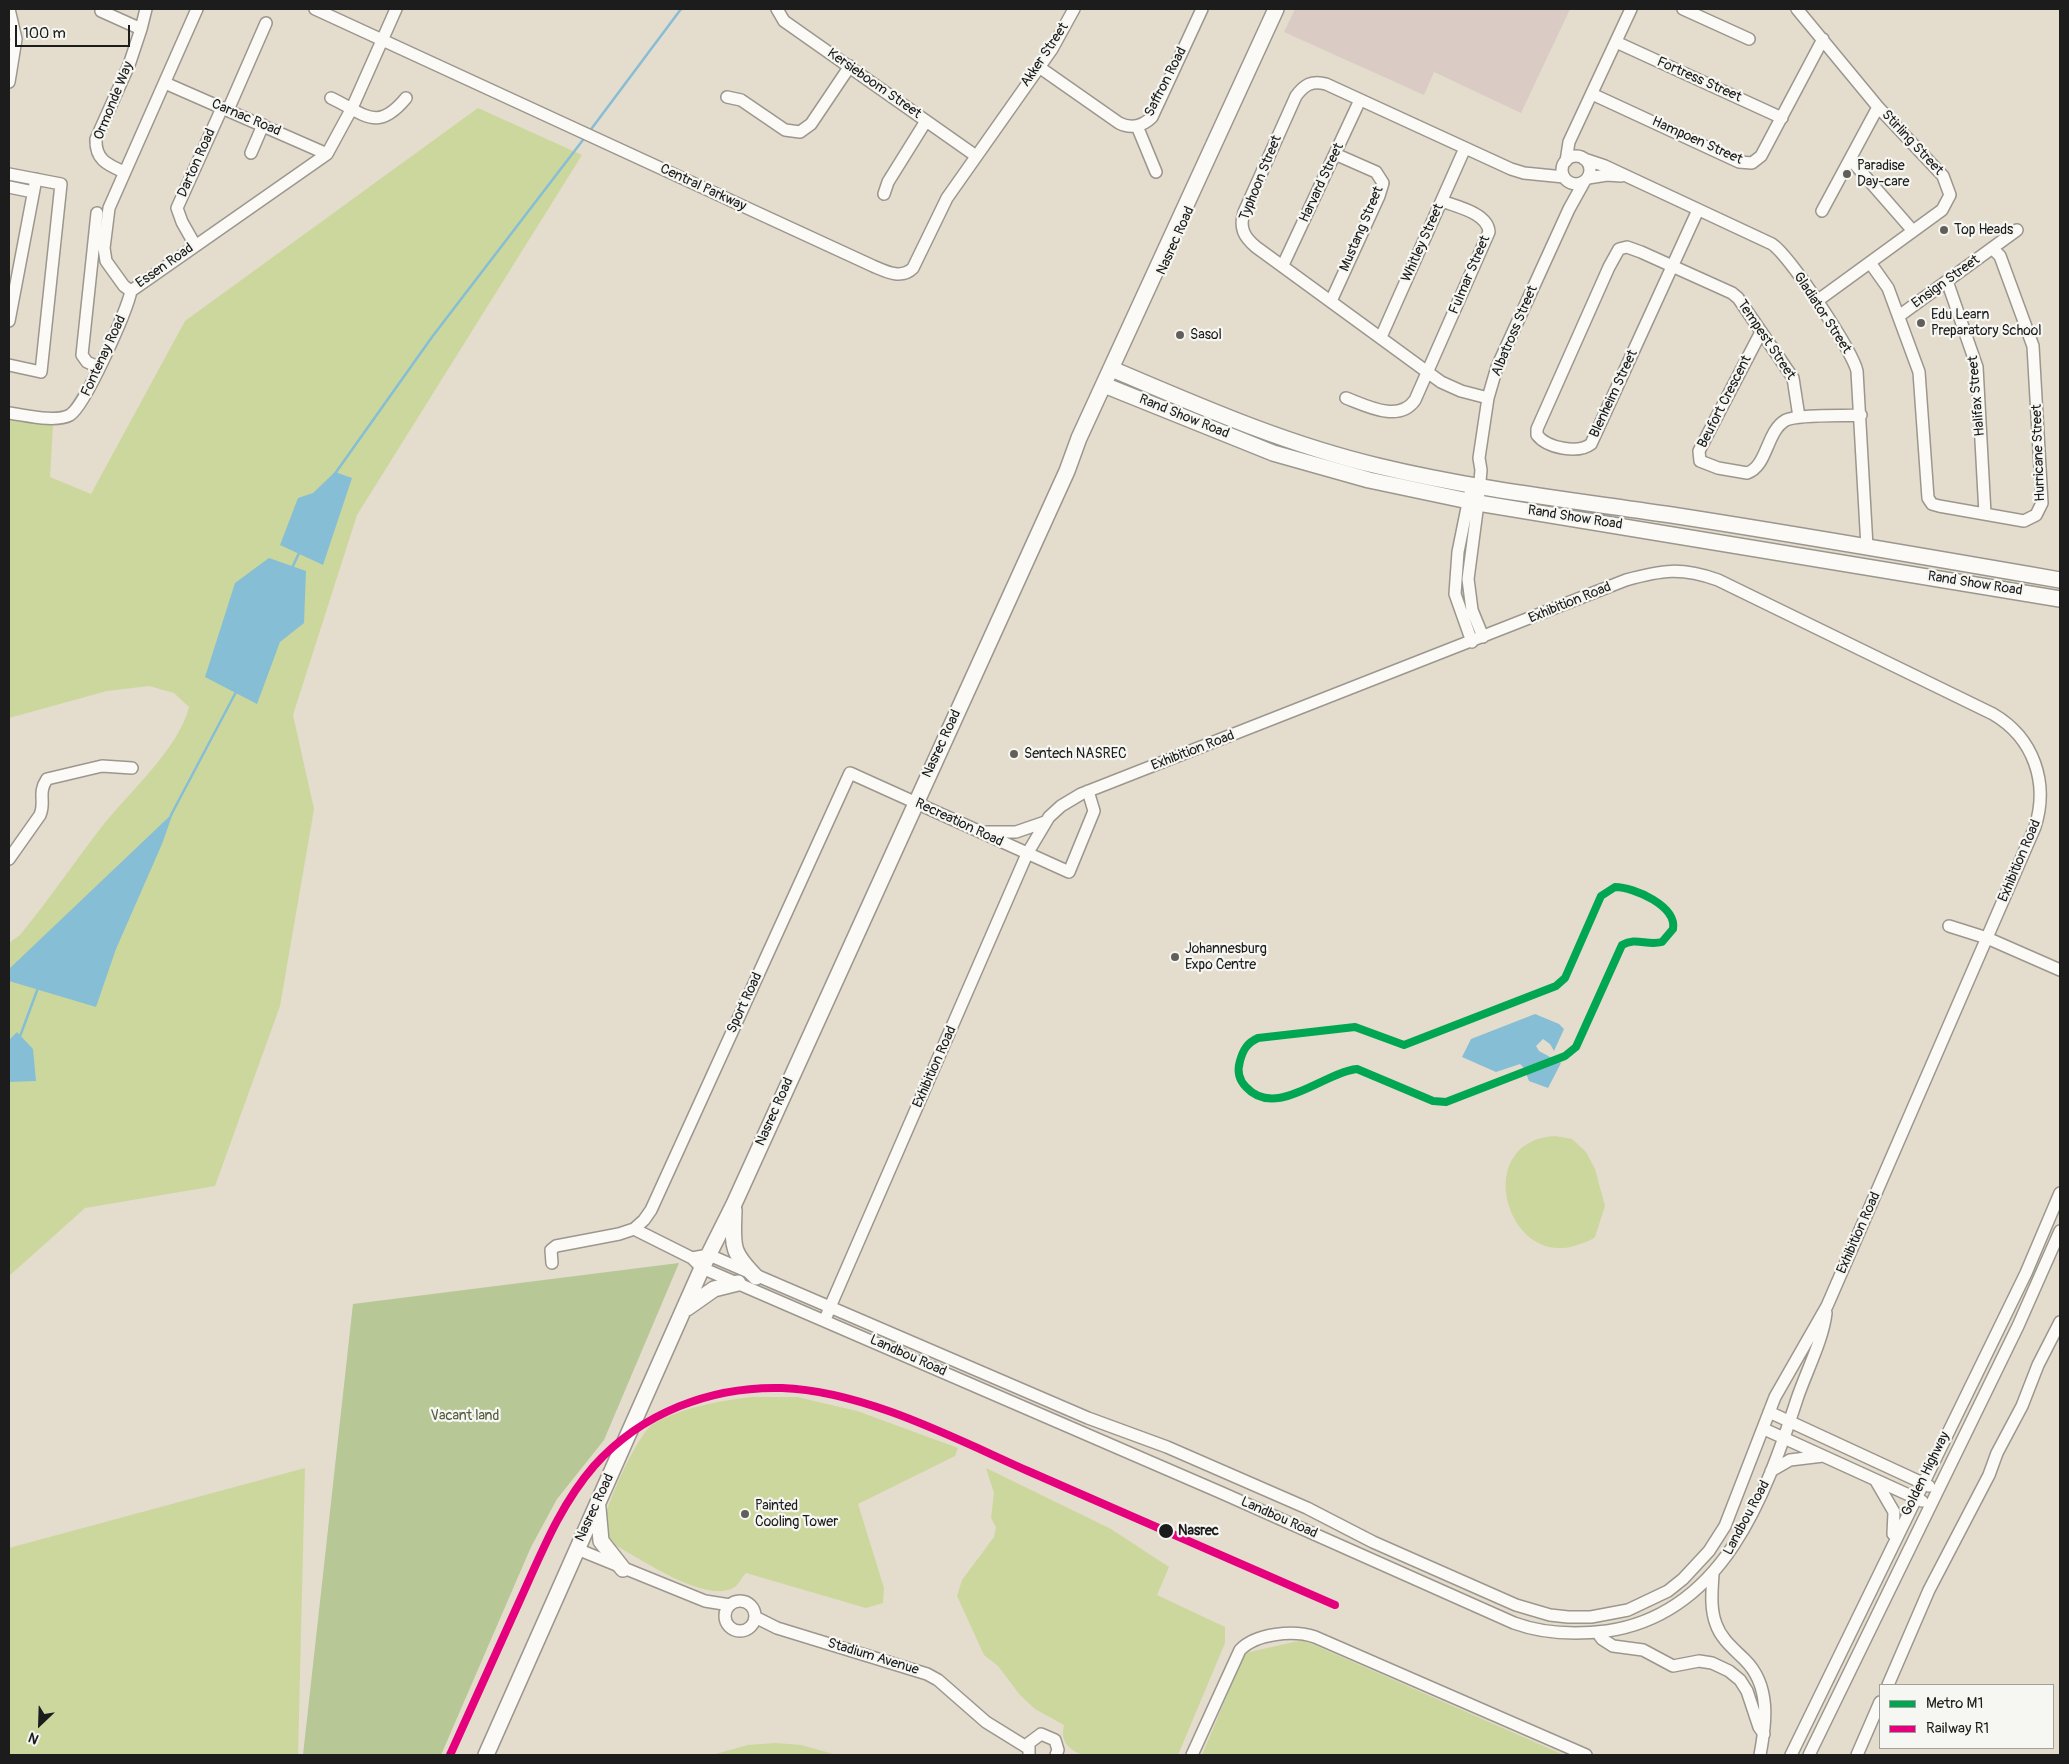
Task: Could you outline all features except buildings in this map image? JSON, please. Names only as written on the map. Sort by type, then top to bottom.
[{"type":"main road","name":"Nasrec Road","points":[[1115,370],[1276,9]]},
{"type":"main road","name":"Nasrec Road","points":[[486,1755],[644,1398],[686,1309],[701,1260],[734,1204],[915,803],[1068,471],[1078,458],[1107,387],[1282,9]]},
{"type":"main road","name":"Rand Show Road","points":[[1115,370],[1196,406],[1276,436],[1379,466],[1476,485],[1867,547],[2060,580]]},
{"type":"main road","name":"Rand Show Road","points":[[1107,387],[1273,453],[1384,484],[1473,502],[2060,599]]},
{"type":"main road","points":[[734,1204],[733,1239],[735,1252],[756,1277]]},
{"type":"main road","points":[[686,1309],[714,1289],[738,1283]]},
{"type":"main road","points":[[598,1504],[601,1541],[623,1569]]},
{"type":"street","points":[[9,9],[16,40],[9,82]]},
{"type":"street","name":"Ormonde Way","points":[[124,172],[101,160],[96,151],[96,140],[129,65],[146,9]]},
{"type":"street","name":"Essen Road","points":[[196,9],[109,208],[105,258],[108,265],[132,291],[195,245],[328,154],[352,108],[396,9]]},
{"type":"street","name":"Central Parkway","points":[[316,9],[872,266],[897,274],[906,273],[913,268],[938,213],[1015,100]]},
{"type":"street","name":"Kersieboom Street","points":[[777,9],[784,21],[976,156]]},
{"type":"street","name":"Akker Street","points":[[1015,100],[1063,33],[1074,9]]},
{"type":"street","name":"Saffron Road","points":[[1040,67],[1119,123],[1138,126],[1152,117],[1202,9]]},
{"type":"street","points":[[1574,132],[1575,144],[1590,168],[1586,180],[1576,184],[1566,180],[1566,151],[1574,132],[1631,9]]},
{"type":"street","points":[[1683,9],[1749,38]]},
{"type":"street","name":"Stirling Street","points":[[1797,9],[1878,106],[1912,140],[1943,176],[1948,185],[1950,195],[1946,205],[1871,264],[1817,301]]},
{"type":"street","points":[[101,12],[141,30]]},
{"type":"street","points":[[225,109],[266,23]]},
{"type":"street","name":"Hampoen Street","points":[[1592,94],[1747,164],[1759,159],[1823,39]]},
{"type":"street","name":"Fortress Street","points":[[1616,42],[1782,118]]},
{"type":"street","points":[[727,97],[741,100],[785,130],[800,132],[811,124],[850,66]]},
{"type":"street","name":"Typhoon Street","points":[[1488,398],[1450,387],[1427,372],[1247,239],[1241,224],[1244,212],[1292,102],[1301,90],[1313,82],[1326,84],[1511,169],[1566,180]]},
{"type":"street","name":"Carnac Road","points":[[165,83],[328,154]]},
{"type":"street","points":[[331,98],[370,117],[382,118],[395,110],[406,98]]},
{"type":"street","name":"Harvard Street","points":[[1283,265],[1360,100]]},
{"type":"street","points":[[1822,212],[1878,106]]},
{"type":"street","name":"Darton Road","points":[[195,245],[182,222],[177,208],[225,109]]},
{"type":"street","points":[[884,194],[888,182],[926,121]]},
{"type":"street","points":[[251,152],[263,125]]},
{"type":"street","points":[[1138,126],[1156,172]]},
{"type":"street","name":"Whitley Street","points":[[1380,337],[1465,148]]},
{"type":"street","name":"Mustang Street","points":[[1331,301],[1379,196],[1382,183],[1376,172],[1335,154]]},
{"type":"street","points":[[1565,163],[1571,158],[1582,158]]},
{"type":"street","name":"Gladiator Street","points":[[1582,158],[1598,163],[1775,246],[1817,301],[1856,366],[1861,415],[1867,547]]},
{"type":"street","points":[[1851,160],[1913,231]]},
{"type":"street","name":"Typhoon Street","points":[[1540,174],[1565,163]]},
{"type":"street","points":[[9,174],[61,184],[41,372],[9,365]]},
{"type":"street","name":"Gladiator Street","points":[[1586,180],[1606,175],[1627,178]]},
{"type":"street","points":[[9,322],[36,179]]},
{"type":"street","name":"Albatross Street","points":[[1566,180],[1569,209]]},
{"type":"street","name":"Albatross Street","points":[[1473,502],[1488,398],[1497,367],[1569,209],[1586,180]]},
{"type":"street","points":[[9,187],[33,192]]},
{"type":"street","name":"Fulmar Street","points":[[1427,372],[1489,232],[1488,225],[1481,218],[1442,201]]},
{"type":"street","name":"Blenheim Street","points":[[1622,248],[1616,253],[1609,266],[1537,428],[1539,438],[1548,444],[1582,449],[1591,444],[1698,210]]},
{"type":"street","points":[[97,213],[82,356],[85,360],[98,367]]},
{"type":"street","name":"Ensign Street","points":[[1899,316],[2017,230]]},
{"type":"street","name":"Tempest Street","points":[[1622,248],[1631,248],[1673,265],[1732,293],[1741,302],[1794,378],[1799,418]]},
{"type":"street","name":"Hurricane Street","points":[[1871,264],[1888,288],[1920,378],[1928,498],[1936,505],[2028,520],[2039,512],[2042,497],[2033,346],[2000,256],[1992,248]]},
{"type":"street","name":"Halifax Street","points":[[1947,281],[1977,367],[1985,514]]},
{"type":"street","name":"Fontenay Road","points":[[9,413],[58,418],[68,416],[81,404],[126,310],[132,291]]},
{"type":"street","name":"Beufort Crescent","points":[[1761,332],[1699,451],[1698,458],[1705,465],[1741,473],[1752,471],[1779,426],[1791,418],[1861,415]]},
{"type":"street","points":[[1346,398],[1377,409],[1401,411],[1415,400],[1427,372]]},
{"type":"street","points":[[1473,502],[1468,579],[1472,610],[1483,638]]},
{"type":"street","points":[[1472,642],[1455,594],[1458,552],[1473,502]]},
{"type":"street","name":"Exhibition Road","points":[[825,1320],[1027,854],[1045,822],[1061,806],[1088,791],[1483,638],[1626,580],[1667,570],[1681,571],[1706,576],[1723,583],[2000,718],[2013,728],[2031,753],[2039,776],[2041,796],[2035,827],[1983,940],[1826,1306],[1790,1368],[1764,1429]]},
{"type":"street","points":[[9,859],[40,816],[41,790],[48,779],[57,775],[102,766],[132,768]]},
{"type":"street","name":"Recreation Road","points":[[850,773],[1069,872],[1094,810],[1088,791]]},
{"type":"street","name":"Sport Road","points":[[634,1229],[651,1210],[850,773]]},
{"type":"street","points":[[974,830],[993,833],[1016,832],[1045,822]]},
{"type":"street","points":[[1949,926],[2060,970]]},
{"type":"street","points":[[1983,940],[2060,978]]},
{"type":"street","name":"Golden Highway","points":[[1791,1755],[1915,1497],[2026,1273],[2060,1193]]},
{"type":"street","points":[[552,1263],[551,1250],[556,1246],[619,1234],[634,1229],[701,1260]]},
{"type":"street","name":"Golden Highway","points":[[1809,1755],[2018,1326],[2060,1231]]},
{"type":"street","name":"Landbou Road","points":[[701,1260],[756,1277],[1088,1418],[1181,1452],[1307,1508],[1373,1542],[1516,1605],[1550,1615],[1591,1617],[1628,1610],[1668,1591],[1698,1565],[1709,1551],[1735,1506],[1764,1429]]},
{"type":"street","name":"Landbou Road","points":[[701,1260],[738,1283],[1057,1420],[1522,1626],[1555,1633],[1597,1632],[1638,1624],[1666,1611],[1697,1590],[1713,1574],[1736,1544],[1771,1471],[1784,1438]]},
{"type":"street","name":"Exhibition Road","points":[[1784,1438],[1825,1318],[1826,1306]]},
{"type":"street","points":[[1888,1684],[1930,1590],[1989,1475],[1997,1453],[2022,1406],[2038,1365],[2060,1322]]},
{"type":"street","points":[[1057,1420],[1059,1405]]},
{"type":"street","points":[[1770,1412],[1937,1490]]},
{"type":"street","points":[[1085,1433],[1088,1418]]},
{"type":"street","points":[[1764,1429],[1930,1505]]},
{"type":"street","points":[[1771,1471],[1790,1460],[1824,1456]]},
{"type":"street","points":[[1876,1480],[1894,1512],[1894,1529],[1888,1553]]},
{"type":"street","points":[[1366,1557],[1373,1542]]},
{"type":"street","points":[[577,1549],[727,1610],[744,1602],[752,1608],[753,1621],[743,1630],[734,1630],[727,1624],[727,1610]]},
{"type":"street","points":[[1713,1574],[1712,1597],[1716,1625],[1722,1636],[1747,1662],[1757,1678],[1766,1712],[1760,1755]]},
{"type":"street","name":"Stadium Avenue","points":[[753,1621],[927,1674],[938,1680],[986,1722],[1030,1747]]},
{"type":"street","points":[[1192,1755],[1240,1650],[1252,1642],[1295,1632],[1314,1637],[1586,1755]]},
{"type":"street","points":[[1597,1632],[1602,1639],[1613,1646],[1643,1650],[1673,1666],[1699,1661],[1712,1663],[1729,1671],[1740,1680],[1747,1691],[1759,1727],[1764,1734]]},
{"type":"street","points":[[1857,1755],[1879,1704]]},
{"type":"street","points":[[1030,1747],[1041,1734],[1051,1736],[1057,1744],[1060,1753]]},
{"type":"shaded area","points":[[1295,9],[1570,9],[1521,113],[1434,72],[1424,95],[1284,32]]},
{"type":"green space","points":[[478,108],[582,155],[357,515],[293,715],[314,809],[280,1006],[215,1186],[85,1208],[9,1276],[9,943],[20,935],[111,815],[164,755],[175,739],[189,707],[174,693],[149,686],[107,691],[9,718],[9,416],[53,425],[50,477],[91,494],[185,321]]},
{"type":"green space","points":[[1555,1136],[1572,1139],[1586,1152],[1595,1169],[1605,1206],[1595,1237],[1574,1246],[1550,1247],[1531,1238],[1516,1221],[1508,1200],[1506,1178],[1513,1158],[1529,1143]]},
{"type":"green space","name":"Vacant land","points":[[679,1263],[604,1440],[557,1499],[531,1547],[441,1755],[303,1755],[353,1304]]},
{"type":"green space","points":[[752,1397],[797,1397],[857,1411],[958,1448],[955,1456],[858,1504],[884,1588],[883,1603],[866,1608],[746,1573],[733,1588],[721,1591],[706,1590],[690,1585],[656,1569],[615,1545],[607,1537],[604,1529],[605,1517],[615,1488],[639,1441],[653,1424],[689,1409]]},
{"type":"green space","points":[[305,1468],[298,1755],[9,1755],[9,1548]]},
{"type":"green space","points":[[986,1468],[1111,1529],[1169,1567],[1157,1595],[1225,1627],[1225,1643],[1178,1755],[1082,1755],[1077,1753],[1064,1740],[1064,1725],[1035,1709],[1020,1695],[998,1666],[984,1655],[957,1596],[962,1580],[994,1537],[996,1527],[991,1518],[994,1493]]},
{"type":"green space","points":[[1303,1640],[1564,1755],[1202,1755],[1245,1653]]},
{"type":"green space","points":[[775,1743],[801,1745],[837,1755],[712,1755],[748,1745]]},
{"type":"water","points":[[335,472],[352,478],[323,565],[280,545],[298,498],[313,493]]},
{"type":"water","points":[[269,558],[306,571],[304,623],[280,642],[257,704],[205,677],[235,583]]},
{"type":"water","points":[[173,813],[162,844],[116,949],[96,1007],[9,981],[9,969]]},
{"type":"water","points":[[1535,1014],[1559,1024],[1564,1029],[1554,1051],[1550,1044],[1543,1039],[1536,1046],[1539,1051],[1561,1063],[1548,1088],[1529,1081],[1524,1068],[1520,1064],[1496,1072],[1462,1057],[1471,1039]]},
{"type":"water","points":[[17,1032],[33,1049],[36,1081],[9,1082],[9,1040]]},
{"type":"waterway","points":[[589,132],[681,9]]},
{"type":"waterway","points":[[334,475],[432,337],[586,136]]},
{"type":"waterway","points":[[292,568],[300,551]]},
{"type":"waterway","points":[[171,815],[236,692]]},
{"type":"waterway","points":[[19,1039],[38,988]]},
{"type":"metro line","name":"M1","points":[[1615,887],[1633,890],[1653,899],[1668,913],[1673,929],[1662,942],[1632,942],[1622,945],[1576,1047],[1565,1056],[1446,1102],[1433,1101],[1357,1069],[1344,1072],[1286,1097],[1271,1099],[1258,1096],[1246,1087],[1242,1081],[1239,1075],[1240,1061],[1246,1047],[1258,1038],[1355,1027],[1404,1045],[1556,986],[1565,978],[1601,896],[1615,887]]},
{"type":"rail line","name":"R1","points":[[450,1755],[544,1548],[561,1513],[582,1481],[613,1447],[633,1431],[679,1406],[729,1392],[782,1388],[813,1391],[845,1398],[908,1418],[1335,1605]]},
{"type":"place","name":"Paradise Day-care","points":[[1847,174]]},
{"type":"place","name":"Top Heads","points":[[1944,230]]},
{"type":"place","name":"Edu Learn Preparatory School","points":[[1921,323]]},
{"type":"place","name":"Sasol","points":[[1180,335]]},
{"type":"place","name":"Sentech NASREC","points":[[1014,754]]},
{"type":"place","name":"Johannesburg Expo Centre","points":[[1175,957]]},
{"type":"place","name":"Painted Cooling Tower","points":[[745,1514]]},
{"type":"place","name":"Nasrec","points":[[1166,1531]]}]
